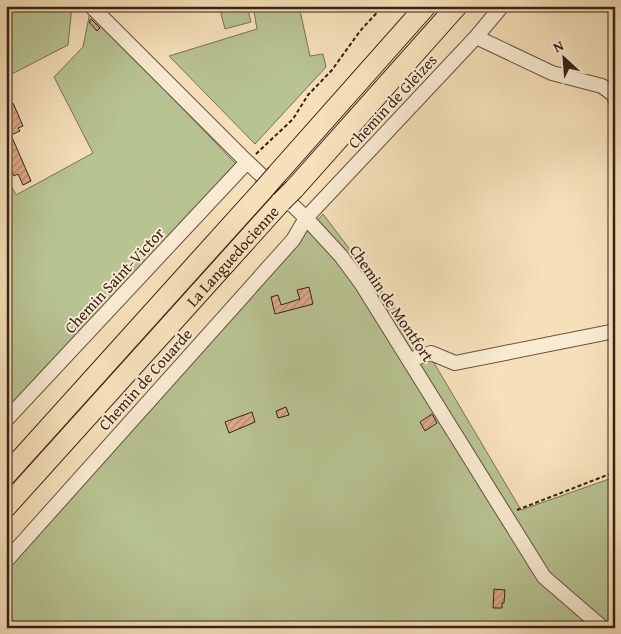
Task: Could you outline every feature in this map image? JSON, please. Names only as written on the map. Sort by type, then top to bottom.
[{"type":"highway","name":"La Languedocienne","points":[[6,475],[426,6]]},
{"type":"highway","name":"La Languedocienne","points":[[6,507],[457,6]]},
{"type":"street","name":"Chemin de Montfort","points":[[91,6],[247,162],[306,218],[341,256],[361,283],[544,577],[603,628]]},
{"type":"street","name":"Chemin de Gleizes","points":[[306,218],[476,37],[502,6]]},
{"type":"street","points":[[476,37],[552,73],[602,86],[614,95],[615,99]]},
{"type":"street","name":"Chemin Saint-Victor","points":[[6,420],[247,162]]},
{"type":"street","name":"Chemin de Couarde","points":[[6,562],[292,240],[306,218]]},
{"type":"street","points":[[409,360],[431,352],[455,364],[615,331]]},
{"type":"path","points":[[247,162],[293,119],[308,95],[332,70],[360,32],[383,6]]},
{"type":"path","points":[[506,514],[615,472]]},
{"type":"green space","points":[[6,6],[72,6],[68,45],[6,77]]},
{"type":"green space","points":[[219,6],[247,6],[251,22],[225,29]]},
{"type":"green space","points":[[253,6],[299,6],[310,56],[323,54],[326,67],[255,144],[169,56],[257,29]]},
{"type":"green space","points":[[90,12],[236,164],[6,419],[6,175],[16,195],[93,153],[54,77],[83,47]]},
{"type":"green space","points":[[323,214],[427,351],[521,510],[615,477],[615,628],[6,628],[6,558]]},
{"type":"building","points":[[91,19],[100,28],[97,31],[89,22]]},
{"type":"building","points":[[13,103],[23,126],[18,128],[20,131],[11,135],[31,181],[23,185],[18,174],[14,176],[6,159],[6,106]]},
{"type":"building","points":[[309,287],[313,304],[275,314],[271,297],[278,295],[281,305],[300,299],[297,290]]},
{"type":"building","points":[[286,407],[289,415],[278,418],[276,411]]},
{"type":"building","points":[[252,412],[255,422],[229,433],[225,422]]},
{"type":"building","points":[[432,414],[437,423],[425,431],[420,422]]},
{"type":"building","points":[[494,589],[505,590],[502,608],[493,608]]}]
